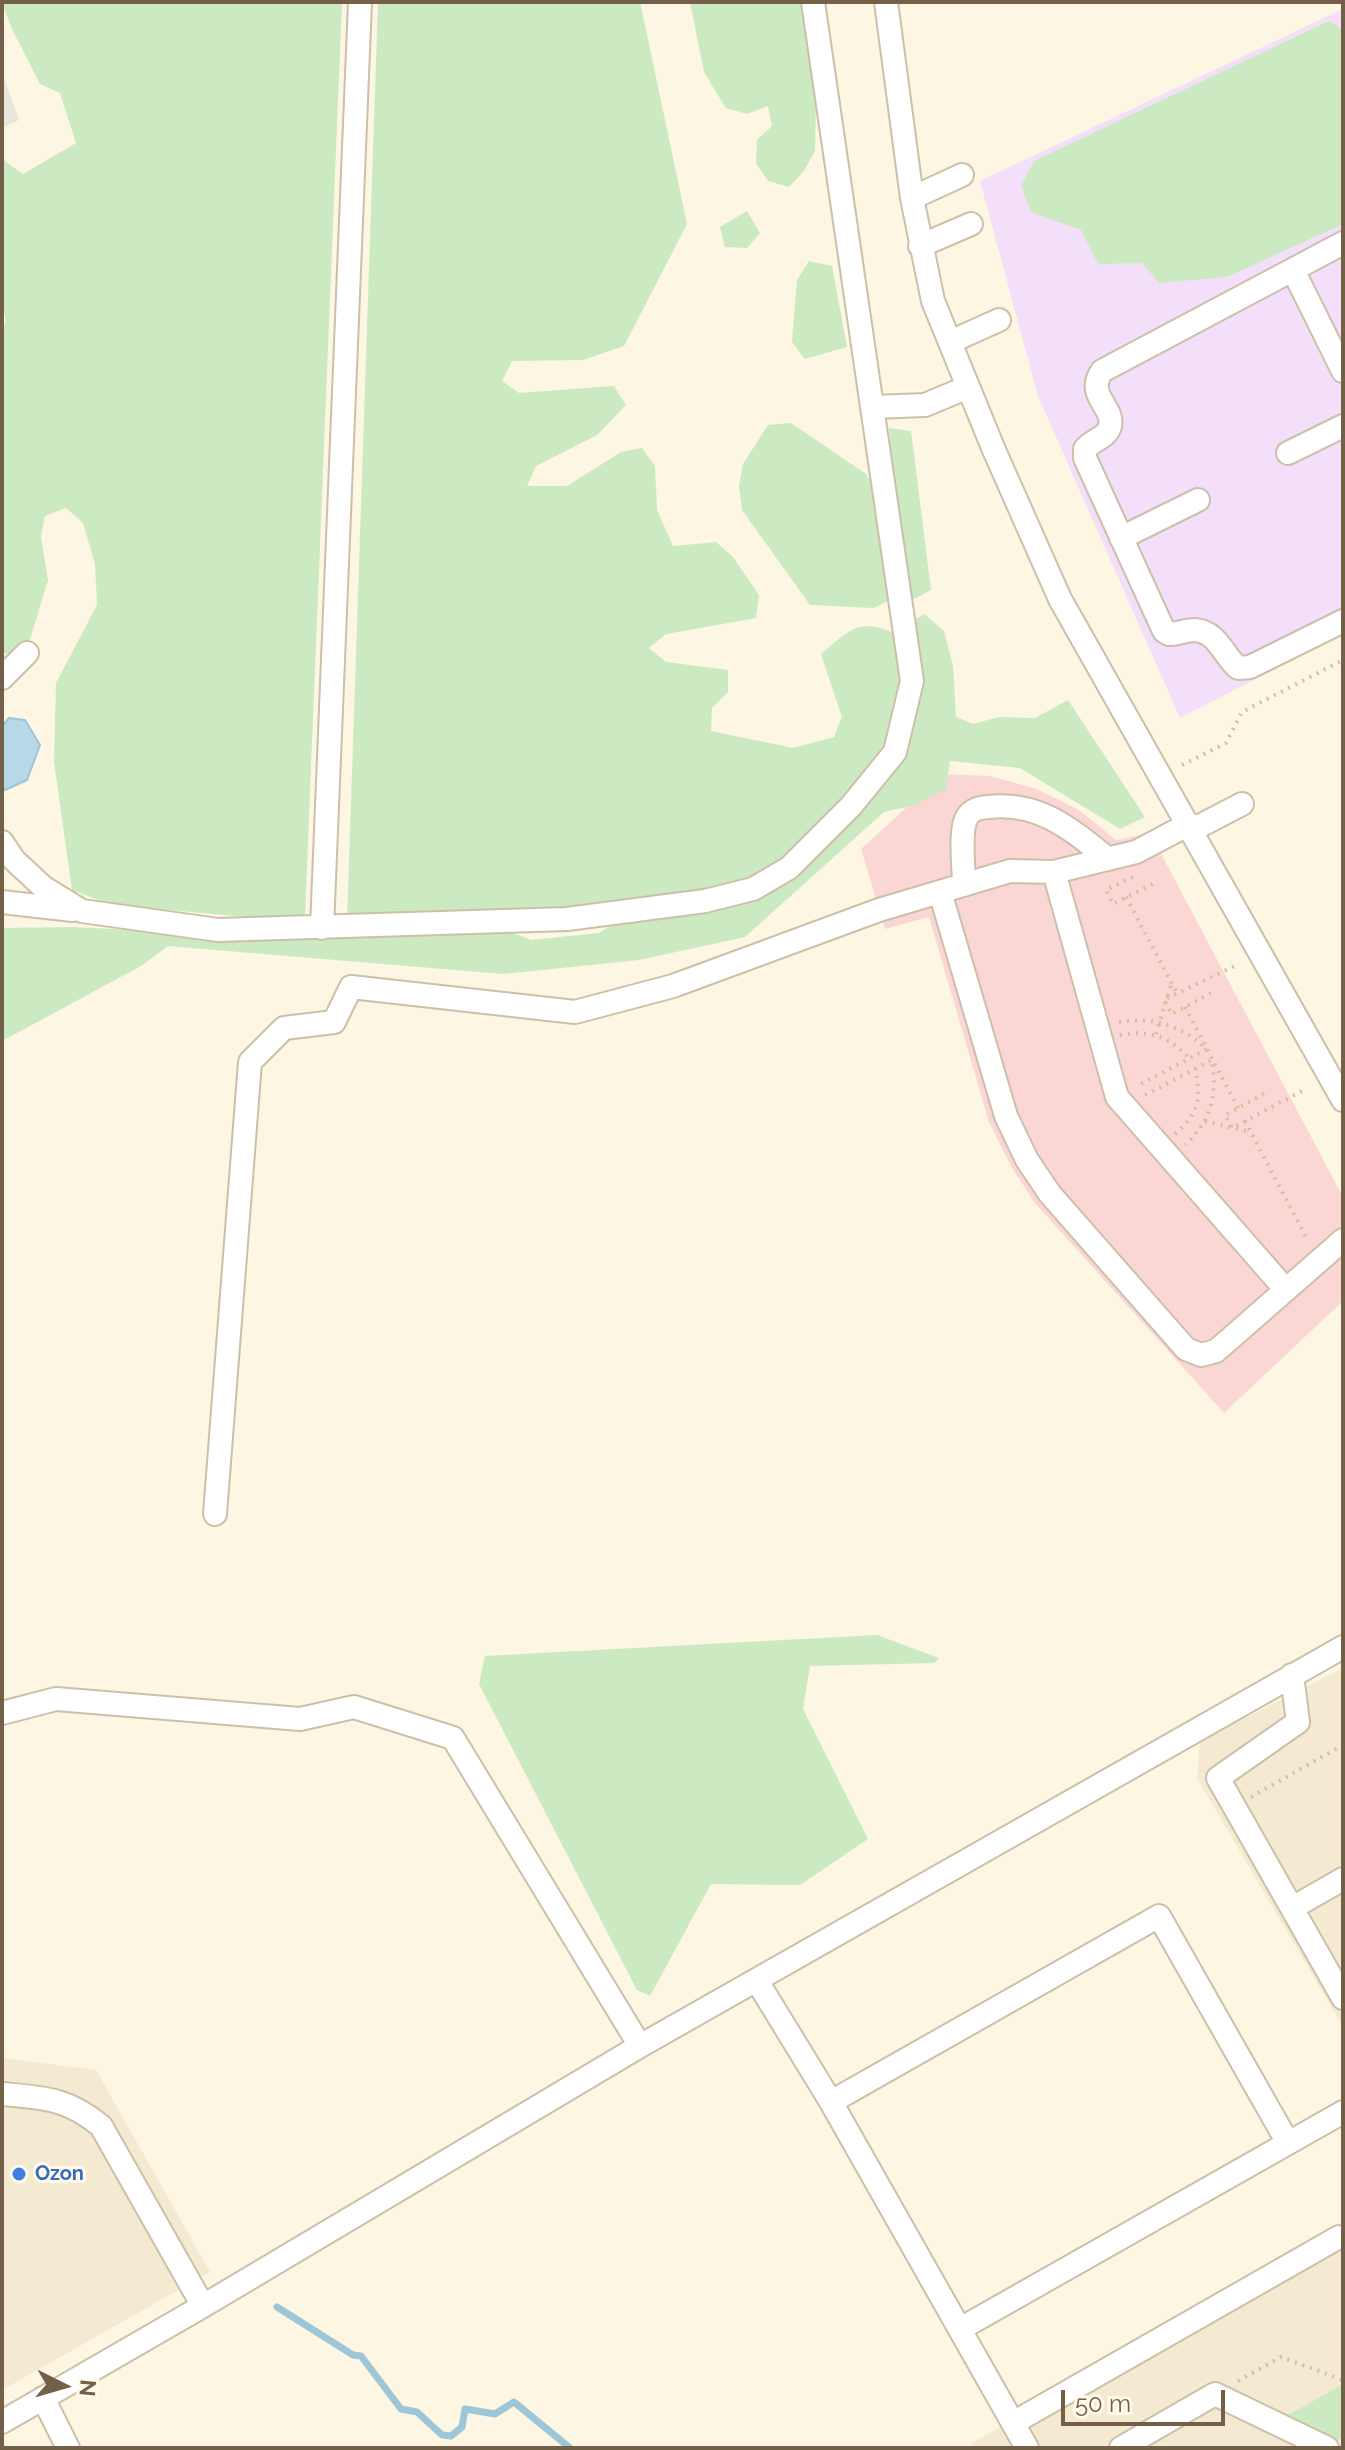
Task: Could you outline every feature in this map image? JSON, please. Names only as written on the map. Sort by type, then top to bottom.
[{"type":"street","points":[[322,928],[360,2]]},
{"type":"street","points":[[2,902],[218,930],[567,919],[705,901],[753,889],[789,868],[851,806],[895,752],[912,681],[813,2]]},
{"type":"street","points":[[886,2],[920,246],[933,301],[968,387],[1060,599],[1343,1100]]},
{"type":"street","points":[[912,198],[962,175]]},
{"type":"street","points":[[920,246],[971,224]]},
{"type":"street","points":[[1343,243],[1102,371],[1096,379],[1096,390],[1110,418],[1110,428],[1085,449],[1085,458],[1164,631],[1175,634],[1196,630],[1210,635],[1221,645],[1228,660],[1238,668],[1250,667],[1343,621]]},
{"type":"street","points":[[1293,270],[1343,371]]},
{"type":"street","points":[[950,342],[999,320]]},
{"type":"street","points":[[873,407],[925,405],[968,387]]},
{"type":"street","points":[[1288,453],[1343,426]]},
{"type":"street","points":[[1121,538],[1198,500]]},
{"type":"street","points":[[2,678],[27,653]]},
{"type":"street","points":[[215,1514],[250,1062],[284,1028],[334,1022],[351,987],[575,1012],[673,986],[879,910],[1010,871],[1054,872],[1136,852],[1242,804]]},
{"type":"street","points":[[964,885],[964,826],[968,815],[977,808],[1000,805],[1031,808],[1068,827],[1108,859]]},
{"type":"street","points":[[2,842],[14,860],[43,887],[82,911]]},
{"type":"street","points":[[1054,872],[1121,1101],[1286,1290]]},
{"type":"street","points":[[940,892],[1006,1116],[1027,1160],[1050,1194],[1186,1349],[1201,1355],[1216,1351],[1343,1240]]},
{"type":"street","points":[[2,2422],[640,2046],[1343,1647]]},
{"type":"street","points":[[1292,1675],[1298,1722],[1218,1778],[1343,1998]]},
{"type":"street","points":[[2,1713],[56,1699],[300,1719],[354,1707],[453,1738],[640,2046]]},
{"type":"street","points":[[1292,1908],[1342,1882]]},
{"type":"street","points":[[831,2102],[1159,1916],[1288,2143]]},
{"type":"street","points":[[757,1981],[831,2102],[1027,2448]]},
{"type":"street","points":[[2,2094],[39,2097],[78,2107],[101,2126],[203,2306]]},
{"type":"street","points":[[960,2329],[1343,2112]]},
{"type":"street","points":[[1013,2423],[1342,2239]]},
{"type":"street","points":[[1121,2448],[1215,2394],[1327,2448]]},
{"type":"street","points":[[43,2398],[68,2448]]},
{"type":"path","points":[[1182,765],[1226,743],[1242,712],[1343,660]]},
{"type":"path","points":[[1146,871],[1106,890],[1113,904],[1153,884]]},
{"type":"path","points":[[1126,897],[1177,993]]},
{"type":"path","points":[[1166,1000],[1235,966]]},
{"type":"path","points":[[1156,1035],[1171,983]]},
{"type":"path","points":[[1166,1000],[1172,1014],[1211,993]]},
{"type":"path","points":[[1185,1007],[1238,1108]]},
{"type":"path","points":[[1100,1036],[1118,1022],[1139,1019],[1160,1021],[1193,1037],[1207,1049]]},
{"type":"path","points":[[1100,1036],[1156,1035],[1180,1048],[1189,1058]]},
{"type":"path","points":[[1121,1101],[1207,1049]]},
{"type":"path","points":[[1121,1101],[1212,1060]]},
{"type":"path","points":[[1166,1152],[1196,1135],[1205,1121],[1214,1091],[1212,1060]]},
{"type":"path","points":[[1176,1065],[1182,1076]]},
{"type":"path","points":[[1166,1152],[1197,1105],[1199,1087],[1195,1069]]},
{"type":"path","points":[[1232,1128],[1302,1091]]},
{"type":"path","points":[[1232,1128],[1225,1115],[1264,1094]]},
{"type":"path","points":[[1205,1121],[1251,1132]]},
{"type":"path","points":[[1245,1121],[1319,1261]]},
{"type":"path","points":[[1234,1807],[1343,1745]]},
{"type":"path","points":[[1215,2394],[1281,2357],[1343,2380]]},
{"type":"shaded area","points":[[1343,9],[1343,634],[1180,718],[1038,396],[980,181]]},
{"type":"shaded area","points":[[2,73],[19,120],[2,128]]},
{"type":"shaded area","points":[[943,774],[990,776],[1037,789],[1079,810],[1116,840],[1150,833],[1343,1197],[1343,1301],[1224,1413],[1035,1203],[1012,1168],[989,1122],[929,917],[885,929],[861,849]]},
{"type":"shaded area","points":[[1343,1668],[1343,2027],[1197,1778],[1200,1741]]},
{"type":"shaded area","points":[[2,2058],[96,2070],[210,2272],[2,2390]]},
{"type":"shaded area","points":[[1343,2225],[1343,2448],[974,2448],[971,2444]]},
{"type":"green space","points":[[2,2],[342,2],[305,915],[281,920],[112,905],[72,890],[54,762],[56,683],[97,605],[95,564],[83,523],[66,508],[45,516],[41,537],[48,580],[29,643],[8,654],[2,653],[2,332],[6,321],[2,300],[2,159],[23,174],[76,143],[60,93],[40,84]]},
{"type":"green space","points":[[378,2],[640,2],[687,224],[624,346],[583,360],[512,361],[502,381],[519,393],[614,386],[626,405],[597,435],[536,466],[527,486],[567,486],[621,452],[642,448],[655,466],[657,510],[673,546],[716,542],[733,557],[759,595],[756,618],[666,634],[649,648],[666,662],[728,670],[728,692],[712,708],[711,731],[793,748],[834,737],[842,717],[821,654],[855,629],[872,627],[896,634],[906,676],[892,743],[800,853],[761,884],[562,910],[347,921]]},
{"type":"green space","points":[[690,2],[806,2],[817,48],[815,151],[804,171],[789,187],[768,181],[756,163],[757,140],[772,126],[768,106],[747,114],[726,108],[704,72]]},
{"type":"green space","points":[[1329,21],[1343,30],[1343,224],[1227,277],[1159,283],[1142,263],[1098,264],[1081,230],[1031,212],[1021,186],[1034,161]]},
{"type":"green space","points":[[747,211],[760,233],[747,248],[725,247],[720,227]]},
{"type":"green space","points":[[809,261],[832,266],[847,347],[805,359],[792,342],[797,280]]},
{"type":"green space","points":[[791,423],[866,474],[878,494],[893,599],[873,608],[810,605],[742,510],[739,486],[743,464],[768,425]]},
{"type":"green space","points":[[889,428],[911,431],[931,590],[912,600],[902,577]]},
{"type":"green space","points":[[924,614],[944,631],[953,666],[956,717],[973,724],[999,717],[1035,718],[1068,700],[1145,817],[1120,829],[1020,768],[950,761],[946,789],[915,805],[884,812],[745,937],[639,960],[503,974],[168,946],[141,966],[2,1041],[2,928],[73,927],[299,938],[511,932],[531,940],[599,933],[620,920],[754,896],[900,758],[910,623]]},
{"type":"green space","points":[[877,1635],[939,1658],[934,1663],[810,1666],[803,1709],[868,1839],[800,1885],[711,1884],[650,1996],[637,1990],[479,1684],[485,1656]]},
{"type":"green space","points":[[1343,2384],[1343,2437],[1337,2440],[1287,2416]]},
{"type":"water","points":[[9,718],[25,720],[40,745],[27,780],[5,790],[2,787],[2,726]]},
{"type":"waterway","points":[[277,2307],[353,2355],[361,2356],[401,2409],[417,2412],[442,2435],[451,2436],[462,2427],[465,2409],[495,2414],[514,2402],[570,2448]]},
{"type":"place","name":"Ozon","points":[[19,2174]]}]
